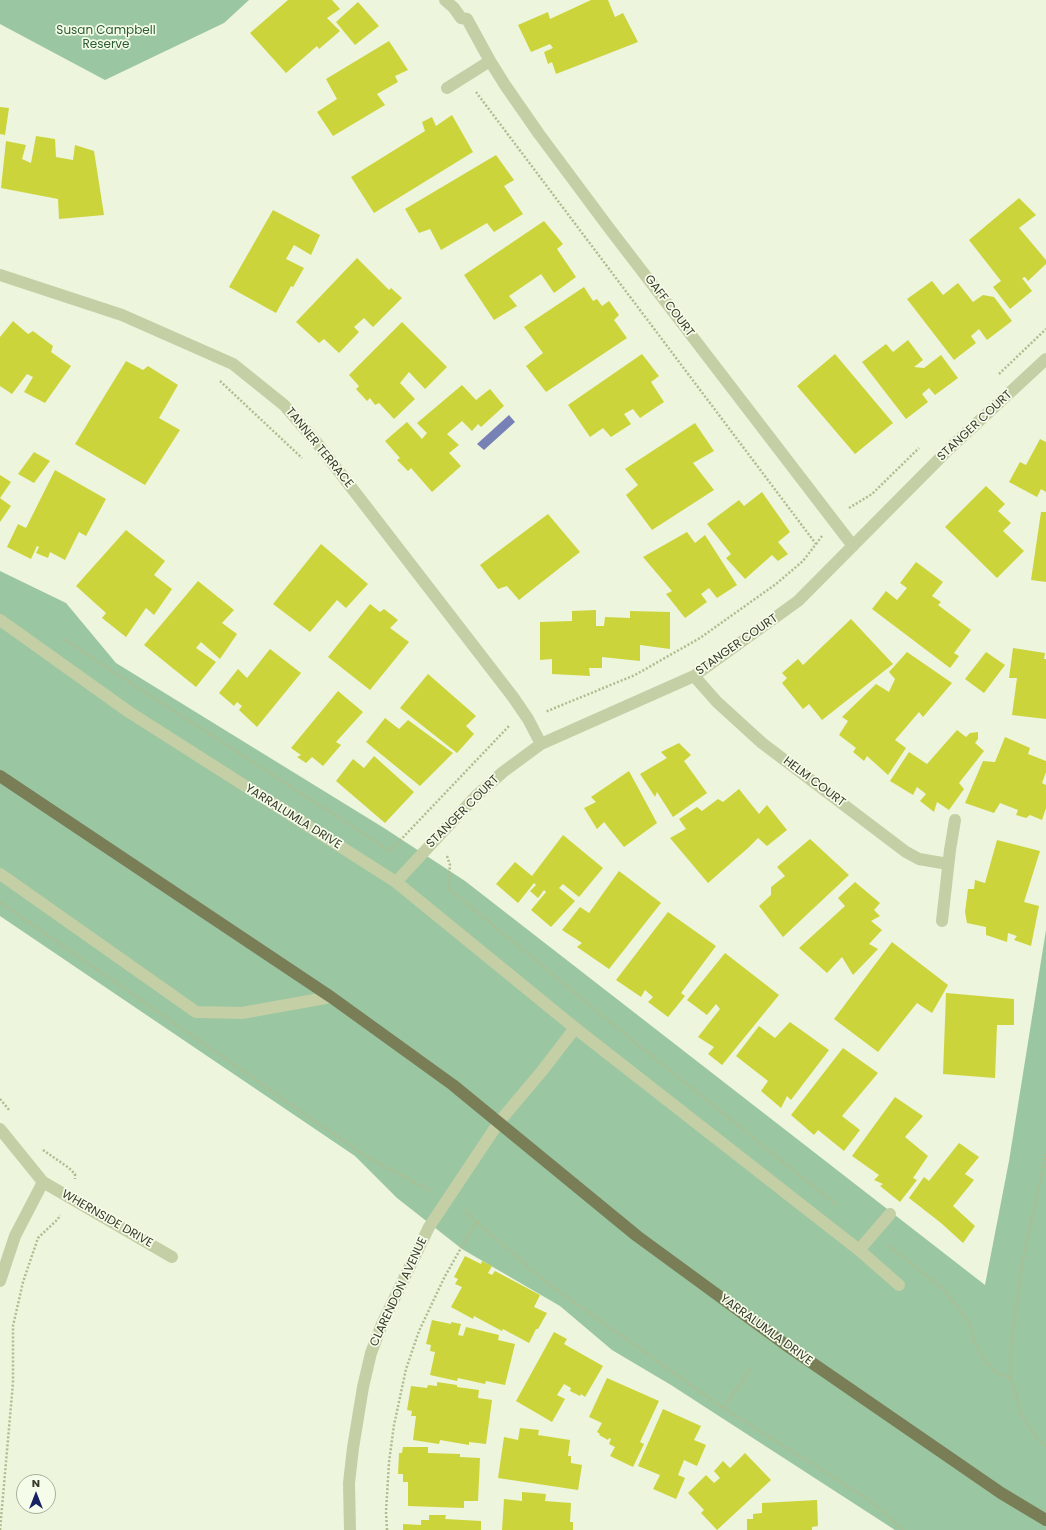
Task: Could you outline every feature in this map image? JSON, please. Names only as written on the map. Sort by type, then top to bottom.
[{"type":"main road","name":"YARRALUMLA DRIVE","points":[[0,776],[331,997],[453,1085],[637,1236],[786,1345],[1001,1493],[1046,1520]]},
{"type":"street","name":"GAFF COURT","points":[[445,0],[454,8],[461,18],[467,19],[490,61],[526,115],[609,228],[853,546]]},
{"type":"street","points":[[447,88],[490,61]]},
{"type":"street","name":"TANNER TERRACE","points":[[0,275],[122,315],[233,364],[284,405],[326,456],[513,697],[528,719],[541,744]]},
{"type":"street","name":"STANGER COURT","points":[[396,882],[476,796],[503,772],[541,744],[694,676],[798,601],[950,448],[1046,359]]},
{"type":"street","name":"YARRALUMLA DRIVE","points":[[0,620],[129,712],[396,882],[575,1028],[859,1250],[899,1285]]},
{"type":"street","name":"HELM COURT","points":[[694,676],[717,702],[762,742],[906,852],[918,859],[948,864]]},
{"type":"street","points":[[942,921],[948,864],[955,820]]},
{"type":"street","points":[[0,874],[196,1012],[242,1013],[331,997]]},
{"type":"street","points":[[499,1122],[542,1072],[575,1028]]},
{"type":"street","name":"CLARENDON AVENUE","points":[[350,1530],[349,1483],[363,1387],[371,1353],[382,1324],[429,1227],[499,1122]]},
{"type":"street","name":"WHERNSIDE DRIVE","points":[[0,1129],[43,1182],[172,1257]]},
{"type":"street","points":[[0,1282],[15,1236],[43,1182]]},
{"type":"street","points":[[859,1250],[890,1214]]},
{"type":"path","points":[[464,76],[816,544]]},
{"type":"path","points":[[994,378],[1046,329]]},
{"type":"path","points":[[214,376],[305,461]]},
{"type":"path","points":[[61,638],[390,852],[510,726],[635,675],[700,638],[776,584],[803,561],[834,521],[847,509],[872,494],[921,447]]},
{"type":"path","points":[[505,719],[510,726]]},
{"type":"path","points":[[412,828],[447,854],[450,865],[448,888],[839,1208]]},
{"type":"path","points":[[0,1099],[14,1116]]},
{"type":"path","points":[[0,1530],[13,1383],[13,1326],[23,1282],[38,1238],[58,1219],[75,1180],[75,1174],[42,1149]]},
{"type":"path","points":[[1046,1154],[1022,1263],[1011,1346],[1011,1378],[1022,1416],[1036,1438],[1046,1446]]},
{"type":"path","points":[[387,1530],[386,1512],[394,1425],[406,1369],[420,1331],[445,1276],[476,1222]]},
{"type":"path","points":[[873,1234],[943,1289],[969,1322],[974,1340],[982,1357],[996,1373],[1011,1378]]},
{"type":"path","points":[[723,1408],[753,1366]]},
{"type":"green space","name":"Susan Campbell Reserve","points":[[0,0],[249,0],[224,23],[105,80],[0,24]]},
{"type":"green space","points":[[0,571],[66,603],[116,663],[384,828],[465,881],[985,1285],[1009,1161],[1046,930],[1046,1530],[895,1530],[671,1385],[612,1350],[560,1306],[462,1249],[397,1198],[355,1156],[0,916]]},
{"type":"water","points":[[509,415],[515,422],[484,450],[477,444]]},
{"type":"building","points":[[288,0],[332,0],[340,9],[327,18],[340,31],[319,49],[317,46],[286,73],[250,33]]},
{"type":"building","points":[[591,0],[608,0],[615,17],[623,13],[638,42],[556,74],[552,62],[548,64],[544,52],[553,48],[550,44],[531,52],[518,25],[548,12],[550,19]]},
{"type":"building","points":[[358,2],[379,26],[355,45],[336,22]]},
{"type":"building","points":[[389,41],[408,70],[395,76],[398,82],[377,94],[385,105],[333,136],[317,112],[337,99],[326,79]]},
{"type":"building","points":[[0,107],[9,108],[5,135],[0,134]]},
{"type":"building","points":[[452,115],[473,152],[374,213],[351,177],[425,131],[422,122],[432,117],[436,126]]},
{"type":"building","points":[[36,136],[55,139],[56,157],[73,160],[75,145],[94,151],[104,215],[59,219],[58,199],[1,188],[6,141],[26,145],[22,159],[31,163]]},
{"type":"building","points":[[496,155],[514,180],[504,186],[523,214],[494,232],[487,223],[441,250],[430,229],[419,233],[405,209]]},
{"type":"building","points":[[1019,198],[1036,215],[1019,228],[1046,260],[1046,264],[1028,281],[1025,277],[1022,278],[1032,291],[1010,309],[993,287],[1001,281],[969,240]]},
{"type":"building","points":[[273,210],[320,235],[311,255],[294,245],[286,259],[304,268],[293,287],[291,286],[276,313],[229,287]]},
{"type":"building","points":[[544,221],[563,244],[557,249],[576,277],[554,293],[541,274],[509,296],[517,306],[494,320],[464,275]]},
{"type":"building","points":[[357,258],[389,290],[391,288],[402,298],[373,327],[364,318],[354,327],[359,332],[339,353],[324,339],[319,343],[296,322]]},
{"type":"building","points":[[932,281],[943,295],[958,283],[973,302],[983,295],[994,297],[1012,321],[987,340],[979,329],[971,336],[976,343],[954,360],[907,299]]},
{"type":"building","points":[[584,287],[593,301],[597,299],[602,306],[609,301],[619,315],[614,320],[627,338],[546,392],[526,366],[543,353],[524,327]]},
{"type":"building","points":[[13,321],[28,334],[33,331],[53,346],[51,352],[71,366],[45,403],[24,392],[33,377],[27,374],[12,394],[0,386],[0,337]]},
{"type":"building","points":[[402,322],[447,367],[425,389],[409,372],[400,383],[415,399],[394,419],[379,403],[375,405],[370,398],[367,401],[356,389],[359,386],[349,375]]},
{"type":"building","points":[[908,340],[923,360],[914,367],[924,368],[941,355],[958,378],[935,395],[929,388],[922,394],[928,402],[906,419],[862,362],[886,344],[893,352]]},
{"type":"building","points":[[642,354],[659,376],[651,382],[664,402],[640,418],[633,409],[624,414],[631,424],[611,437],[603,428],[590,437],[568,405]]},
{"type":"building","points":[[835,354],[893,423],[855,454],[797,386]]},
{"type":"building","points":[[126,361],[143,370],[148,366],[178,385],[159,418],[180,430],[145,485],[75,444]]},
{"type":"building","points":[[462,385],[476,400],[490,389],[504,406],[481,427],[478,424],[472,431],[462,421],[447,434],[459,445],[449,453],[461,466],[432,492],[411,468],[408,471],[397,460],[400,458],[385,441],[407,422],[422,439],[427,433],[417,423]]},
{"type":"building","points":[[695,423],[714,451],[693,463],[714,490],[652,530],[626,495],[638,485],[625,469]]},
{"type":"building","points":[[1040,439],[1046,442],[1046,492],[1041,489],[1037,497],[1009,482],[1020,462],[1026,465]]},
{"type":"building","points":[[34,452],[50,461],[34,483],[18,474]]},
{"type":"building","points":[[55,470],[106,499],[86,536],[79,532],[65,560],[50,552],[48,558],[36,553],[39,547],[37,546],[31,559],[7,547],[18,524],[26,528]]},
{"type":"building","points":[[0,475],[11,482],[0,498]]},
{"type":"building","points":[[986,486],[1005,504],[998,511],[1011,523],[1003,531],[1024,551],[997,578],[945,527]]},
{"type":"building","points":[[762,492],[790,532],[778,542],[788,554],[778,561],[772,555],[745,579],[726,558],[731,554],[707,524],[739,500],[744,506]]},
{"type":"building","points":[[0,498],[11,506],[0,522]]},
{"type":"building","points":[[1041,512],[1046,512],[1046,582],[1031,580]]},
{"type":"building","points":[[548,514],[580,552],[519,600],[507,586],[498,589],[480,565]]},
{"type":"building","points":[[126,530],[165,561],[154,575],[172,589],[154,615],[146,608],[126,637],[102,618],[106,613],[76,586]]},
{"type":"building","points":[[687,532],[695,543],[705,535],[737,585],[717,598],[709,588],[701,594],[707,602],[685,618],[666,594],[672,591],[643,557]]},
{"type":"building","points":[[321,544],[368,584],[346,608],[337,600],[310,632],[273,604]]},
{"type":"building","points":[[916,562],[943,582],[932,596],[941,602],[938,605],[971,630],[954,653],[959,656],[950,668],[872,609],[886,591],[897,600],[907,588],[900,583]]},
{"type":"building","points":[[198,581],[234,610],[222,623],[237,634],[220,659],[201,642],[196,648],[216,662],[196,687],[144,645]]},
{"type":"building","points":[[370,604],[380,612],[384,609],[398,620],[390,628],[409,642],[370,690],[328,657]]},
{"type":"building","points":[[596,610],[596,626],[604,626],[605,617],[630,618],[630,611],[670,612],[670,649],[640,645],[640,661],[602,657],[602,668],[589,668],[590,676],[552,674],[552,659],[540,660],[540,622],[572,621],[572,611]]},
{"type":"building","points":[[851,619],[893,664],[822,720],[809,704],[803,709],[782,683],[787,678],[782,673],[798,659],[803,665]]},
{"type":"building","points":[[1013,648],[1045,653],[1046,719],[1012,715],[1017,678],[1009,678]]},
{"type":"building","points":[[270,649],[301,673],[257,727],[239,710],[242,706],[237,702],[234,706],[219,693],[238,669],[247,678]]},
{"type":"building","points":[[907,652],[952,683],[923,717],[919,712],[895,740],[906,748],[888,775],[867,756],[864,761],[853,752],[856,748],[839,735],[848,721],[842,717],[876,684],[889,692],[895,679],[889,672]]},
{"type":"building","points":[[986,652],[1005,665],[984,693],[965,679]]},
{"type":"building","points":[[428,674],[476,716],[466,726],[474,734],[457,753],[400,708]]},
{"type":"building","points":[[338,691],[363,712],[336,742],[341,745],[323,766],[312,757],[306,763],[297,757],[301,755],[291,748]]},
{"type":"building","points":[[385,718],[399,729],[408,720],[453,753],[420,786],[366,742]]},
{"type":"building","points":[[957,730],[966,737],[970,733],[978,732],[978,739],[975,743],[984,751],[959,783],[964,789],[949,810],[937,802],[934,812],[920,801],[926,794],[917,787],[913,795],[890,781],[909,752],[927,764]]},
{"type":"building","points":[[1005,737],[1030,748],[1028,754],[1046,761],[1046,772],[1042,783],[1046,785],[1046,808],[1042,820],[1030,815],[1026,818],[1016,815],[1018,810],[1000,803],[994,813],[965,803],[983,761],[995,762]]},
{"type":"building","points":[[679,743],[691,755],[684,761],[707,793],[673,817],[657,792],[655,797],[640,774],[667,758],[661,752]]},
{"type":"building","points":[[374,756],[414,792],[385,823],[336,781],[353,759],[364,768]]},
{"type":"building","points":[[629,771],[657,823],[624,847],[604,822],[597,829],[584,808],[596,802],[591,797]]},
{"type":"building","points":[[739,789],[759,814],[767,805],[787,830],[767,846],[758,838],[708,883],[670,838],[686,829],[679,819],[697,807],[702,811],[718,799],[723,802]]},
{"type":"building","points":[[563,835],[603,868],[579,897],[563,884],[559,888],[575,901],[551,927],[531,910],[546,892],[544,890],[538,898],[530,891],[536,885],[534,883],[518,903],[496,884],[515,862],[532,876]]},
{"type":"building","points":[[810,839],[849,875],[783,937],[759,906],[771,895],[771,887],[785,876],[777,867]]},
{"type":"building","points":[[997,840],[1040,851],[1024,902],[1039,906],[1031,946],[1014,940],[1017,936],[1008,933],[1007,942],[986,935],[986,927],[967,923],[965,912],[968,889],[974,889],[975,880],[985,883]]},
{"type":"building","points":[[619,871],[661,903],[609,969],[577,947],[582,943],[562,930],[580,907],[589,913]]},
{"type":"building","points":[[855,882],[880,903],[874,910],[880,916],[871,921],[882,930],[869,944],[878,949],[853,975],[842,957],[827,973],[799,948],[845,906],[838,898]]},
{"type":"building","points":[[668,912],[716,946],[681,993],[685,996],[668,1017],[648,1002],[653,997],[645,990],[641,997],[616,980]]},
{"type":"building","points":[[892,942],[948,985],[932,1013],[917,1003],[878,1052],[834,1019]]},
{"type":"building","points":[[725,953],[779,995],[722,1065],[708,1054],[714,1047],[698,1037],[720,1009],[716,1004],[707,1015],[687,1000]]},
{"type":"building","points":[[946,993],[1014,999],[1014,1025],[997,1025],[995,1078],[943,1074]]},
{"type":"building","points":[[790,1022],[829,1050],[791,1100],[787,1096],[781,1108],[761,1091],[768,1081],[736,1056],[759,1026],[775,1038]]},
{"type":"building","points":[[843,1048],[878,1073],[842,1116],[860,1130],[844,1151],[818,1130],[814,1135],[791,1115]]},
{"type":"building","points":[[895,1097],[923,1116],[905,1137],[928,1156],[913,1178],[917,1180],[900,1202],[880,1186],[883,1184],[874,1180],[879,1175],[852,1156]]},
{"type":"building","points":[[959,1143],[979,1157],[965,1174],[974,1180],[953,1206],[975,1226],[963,1243],[941,1223],[909,1198],[924,1177],[929,1181]]},
{"type":"building","points":[[465,1256],[481,1264],[482,1261],[492,1266],[488,1273],[492,1275],[495,1271],[540,1295],[534,1307],[547,1313],[538,1329],[536,1329],[529,1343],[503,1329],[502,1331],[474,1316],[473,1319],[451,1307],[462,1287],[455,1284],[458,1279],[454,1277]]},
{"type":"building","points":[[432,1320],[451,1324],[451,1322],[461,1324],[458,1335],[463,1336],[466,1327],[499,1335],[498,1340],[515,1344],[505,1385],[486,1381],[485,1384],[458,1378],[457,1381],[430,1375],[435,1352],[430,1351],[431,1345],[426,1344]]},
{"type":"building","points":[[554,1332],[567,1339],[564,1344],[603,1366],[585,1397],[581,1394],[580,1396],[570,1391],[571,1388],[564,1384],[557,1395],[565,1399],[552,1422],[516,1401]]},
{"type":"building","points":[[607,1378],[659,1401],[640,1442],[644,1444],[633,1467],[610,1456],[615,1447],[609,1444],[611,1439],[609,1438],[608,1440],[599,1435],[600,1434],[597,1432],[602,1423],[589,1417]]},
{"type":"building","points":[[437,1382],[479,1390],[478,1398],[492,1400],[486,1444],[469,1442],[469,1445],[440,1440],[439,1444],[413,1440],[416,1416],[411,1416],[412,1411],[407,1410],[411,1386],[427,1388],[428,1385],[437,1386]]},
{"type":"building","points":[[663,1409],[701,1426],[694,1440],[706,1445],[697,1466],[684,1460],[678,1475],[685,1478],[676,1499],[653,1489],[660,1475],[638,1466]]},
{"type":"building","points":[[520,1428],[539,1430],[538,1435],[570,1440],[568,1456],[571,1456],[571,1463],[582,1465],[578,1490],[498,1478],[504,1437],[518,1440]]},
{"type":"building","points":[[403,1447],[428,1447],[428,1453],[460,1454],[460,1457],[480,1458],[478,1501],[464,1501],[464,1508],[408,1506],[408,1482],[403,1482],[403,1474],[398,1474],[399,1453],[402,1453]]},
{"type":"building","points":[[745,1453],[771,1480],[717,1530],[701,1513],[704,1510],[688,1493],[706,1475],[714,1483],[720,1478],[714,1471],[723,1461],[730,1468]]},
{"type":"building","points":[[522,1492],[546,1494],[545,1501],[571,1503],[570,1522],[573,1522],[573,1530],[502,1530],[504,1499],[522,1501]]},
{"type":"building","points":[[817,1500],[818,1526],[812,1527],[812,1530],[747,1530],[747,1519],[753,1519],[753,1514],[762,1513],[762,1503]]},
{"type":"building","points":[[429,1515],[446,1515],[445,1519],[481,1521],[481,1530],[403,1530],[403,1524],[421,1525],[421,1520],[429,1520]]}]
